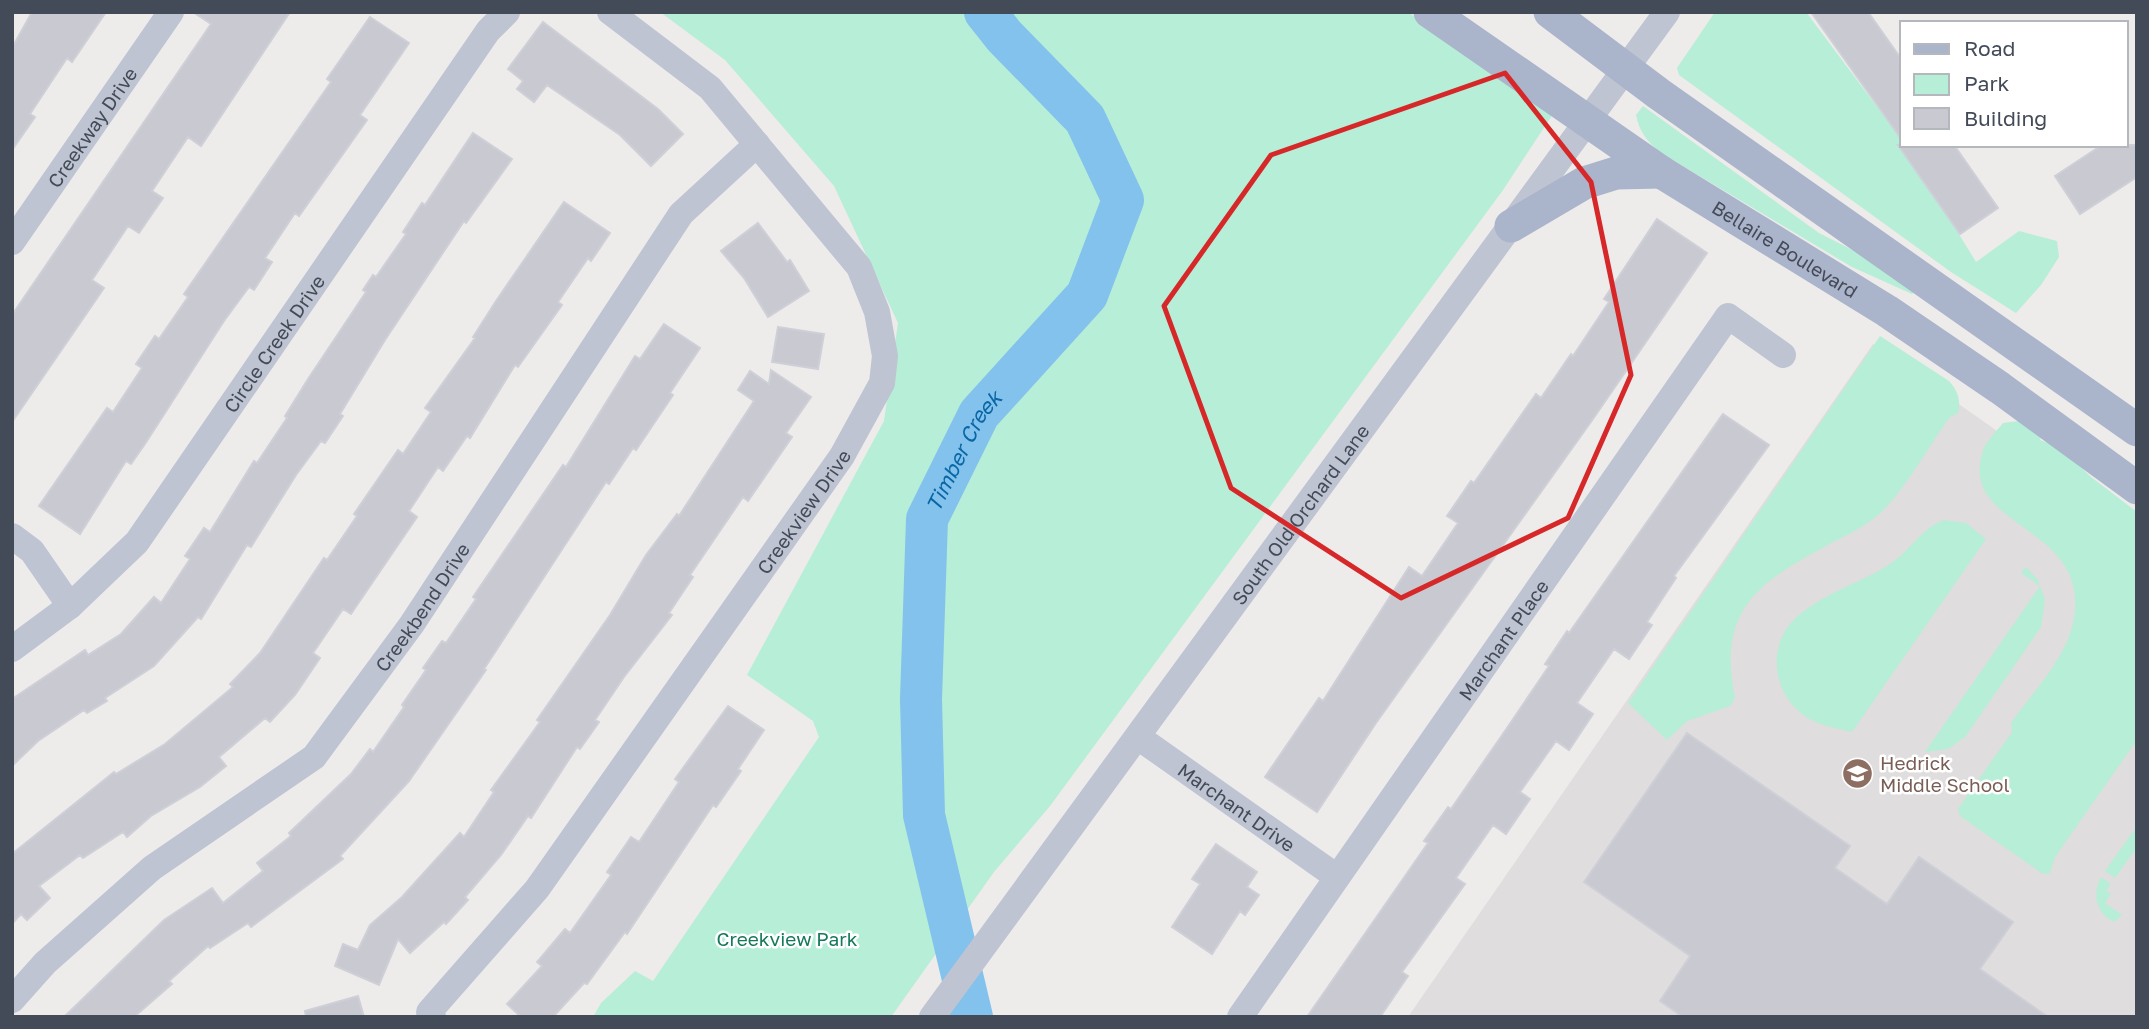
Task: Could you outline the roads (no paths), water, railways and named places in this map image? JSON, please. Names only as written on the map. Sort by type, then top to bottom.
[{"type":"main road","name":"Bellaire Boulevard","points":[[1430,12],[1661,172],[1887,312],[2000,388],[2137,488]]},
{"type":"main road","points":[[1550,12],[2137,430]]},
{"type":"main road","points":[[1511,226],[1584,183],[1616,173],[1661,172]]},
{"type":"main road","points":[[2000,388],[2026,352]]},
{"type":"street","name":"Creekway Drive","points":[[12,242],[171,12]]},
{"type":"street","name":"Circle Creek Drive","points":[[12,649],[70,606],[137,542],[488,31],[507,12]]},
{"type":"street","name":"Creekview Drive","points":[[433,1017],[429,1012],[537,889],[697,666],[842,456],[882,383],[884,356],[877,312],[859,267],[710,88],[610,12]]},
{"type":"street","name":"South Old Orchard Lane","points":[[932,1017],[1667,12]]},
{"type":"street","name":"Creekbend Drive","points":[[12,1000],[45,963],[152,868],[314,757],[412,624],[681,214],[757,144]]},
{"type":"street","name":"Marchant Place","points":[[1240,1017],[1728,316],[1783,355]]},
{"type":"street","points":[[12,536],[32,551],[70,606]]},
{"type":"street","name":"Marchant Drive","points":[[1138,737],[1337,877]]},
{"type":"waterway","name":"Timber Creek","points":[[972,1017],[924,815],[921,699],[927,519],[979,414],[1087,295],[1123,200],[1085,119],[1004,36],[985,12]]},
{"type":"place","name":"Hedrick Middle School","points":[[1857,773]]},
{"type":"park label","name":"Creekview Park","points":[[787,938]]}]
